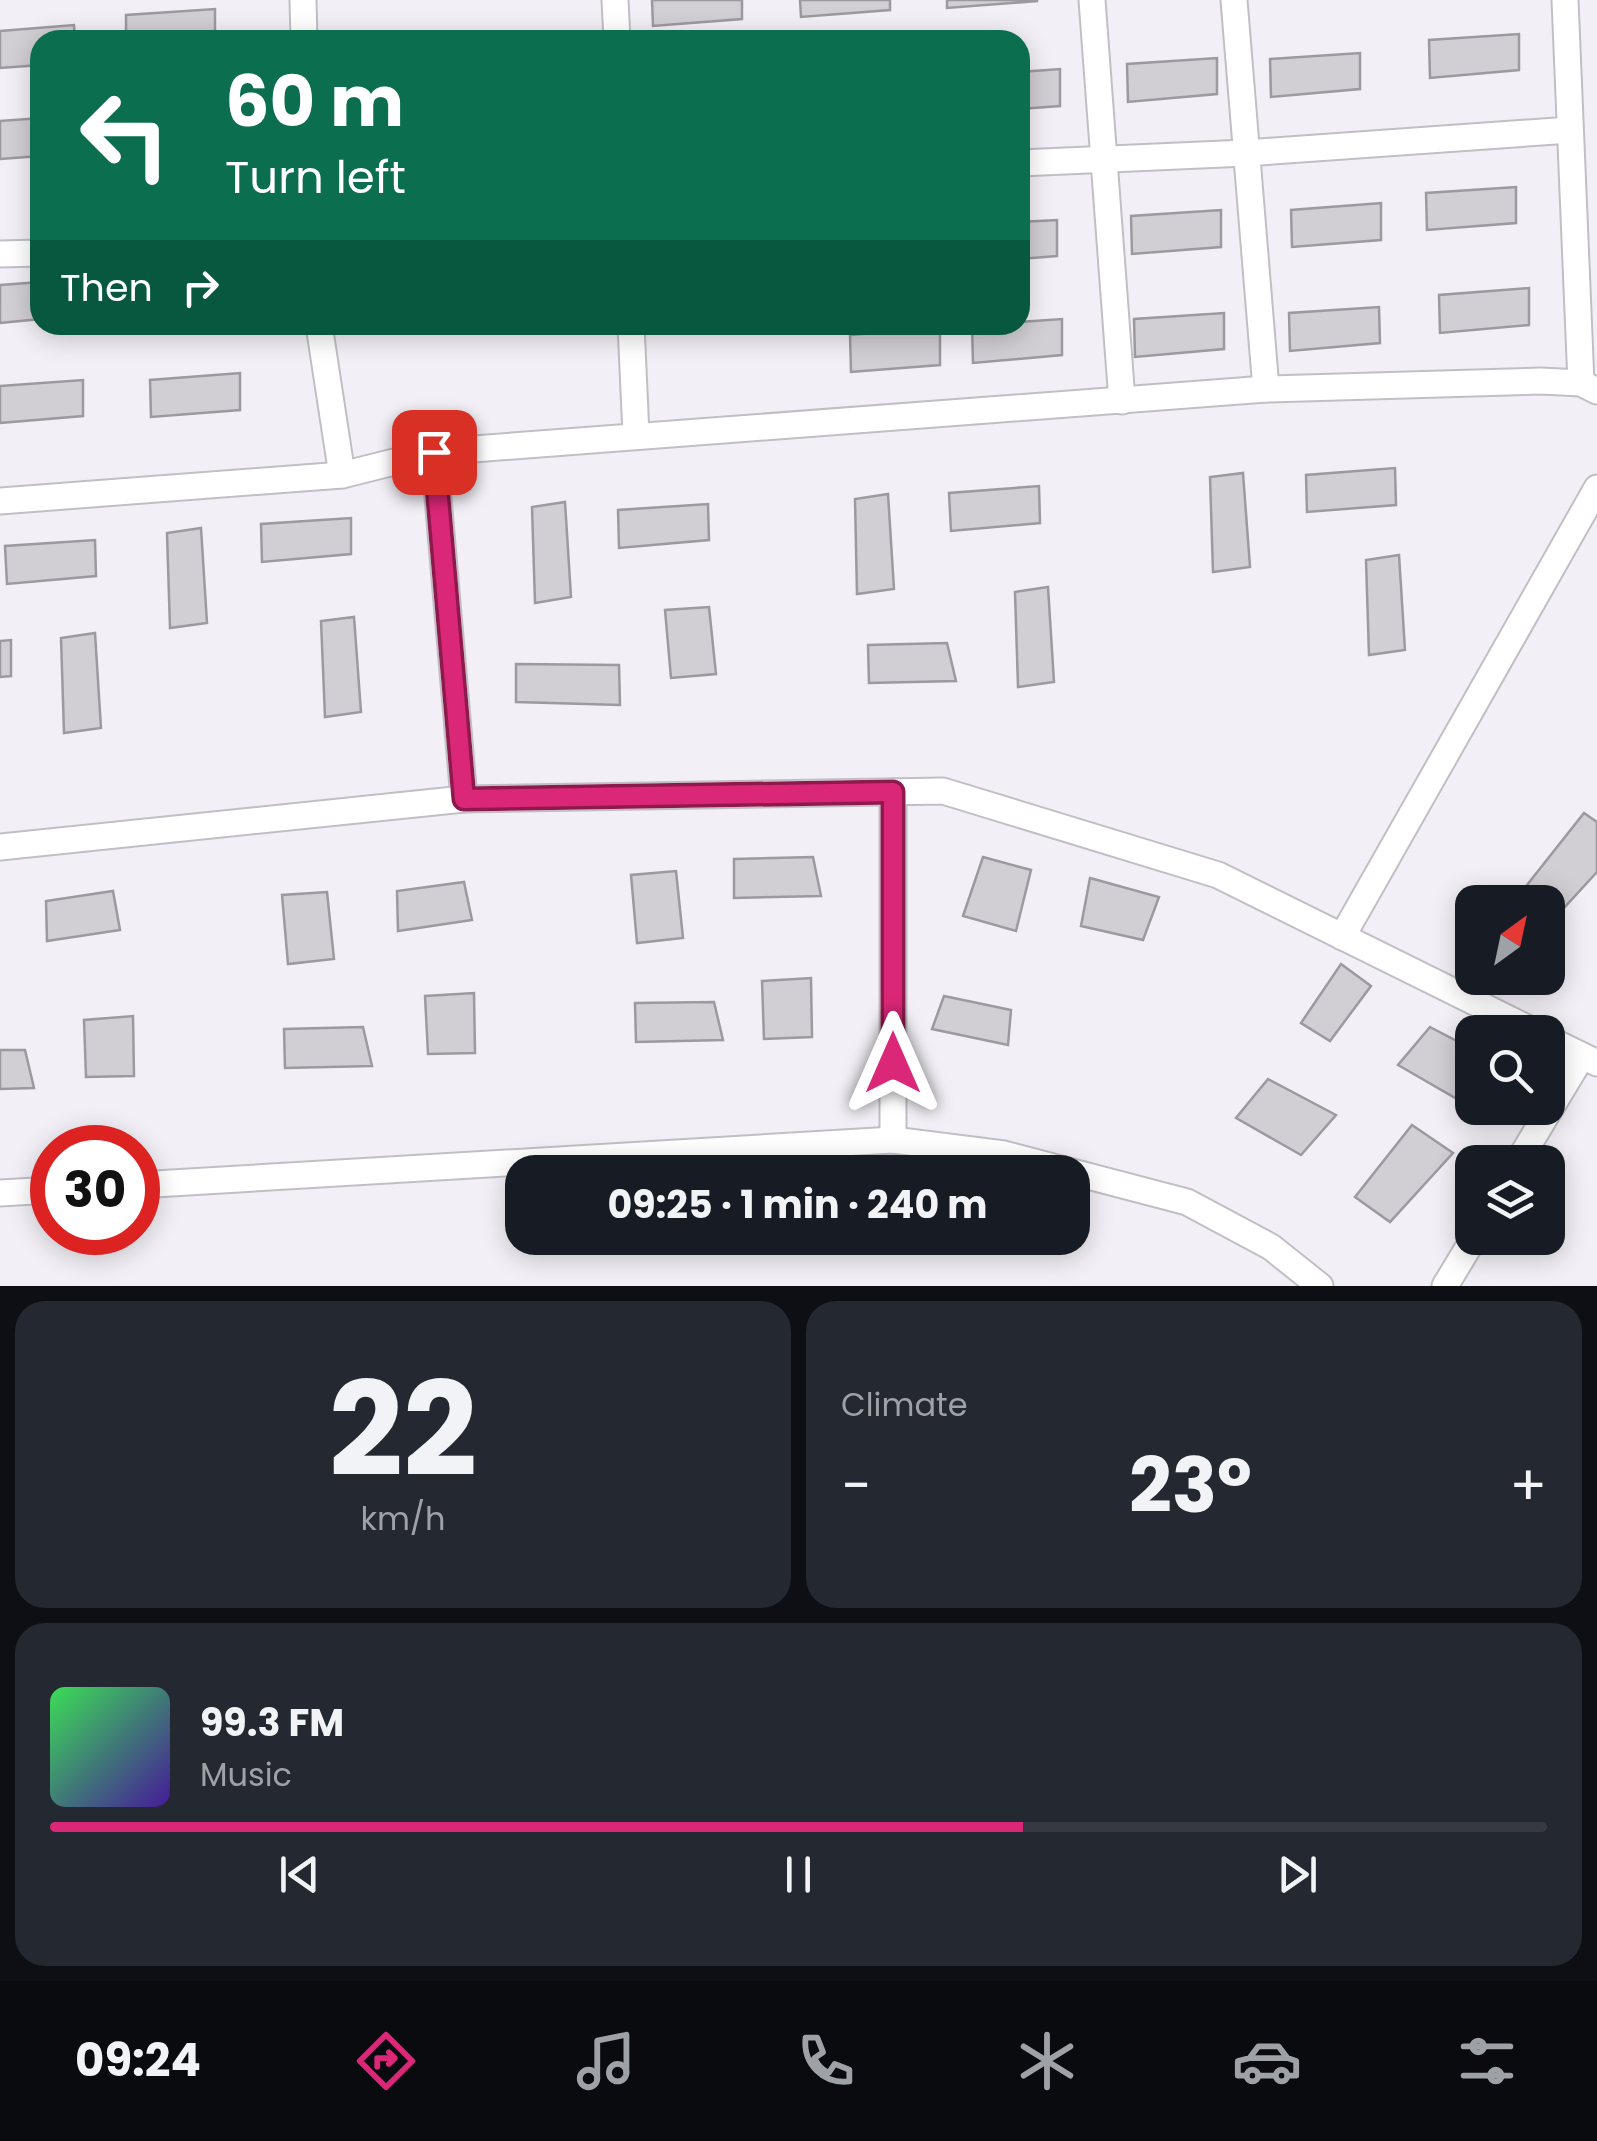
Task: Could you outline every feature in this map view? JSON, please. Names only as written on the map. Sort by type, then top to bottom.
[{"type":"street","points":[[303,0],[304,30]]},
{"type":"street","points":[[615,0],[616,30]]},
{"type":"street","points":[[1092,0],[1122,402]]},
{"type":"street","points":[[1234,0],[1266,389]]},
{"type":"street","points":[[0,501],[342,476],[434,452],[1266,389],[1542,381],[1589,387],[1570,130],[1565,0]]},
{"type":"street","points":[[1030,163],[1246,153],[1570,130]]},
{"type":"street","points":[[0,254],[30,252]]},
{"type":"street","points":[[321,335],[342,476]]},
{"type":"street","points":[[631,335],[636,435]]},
{"type":"street","points":[[434,452],[464,799]]},
{"type":"street","points":[[1342,937],[1597,488]]},
{"type":"street","points":[[0,846],[464,799],[943,791],[1218,875],[1500,1015]]},
{"type":"street","points":[[893,792],[893,1140]]},
{"type":"street","points":[[1530,1145],[1590,1060],[1565,1048]]},
{"type":"street","points":[[160,1183],[893,1140],[1004,1154],[1188,1202],[1271,1248],[1320,1286]]},
{"type":"street","points":[[0,1193],[30,1191]]},
{"type":"street","points":[[1445,1286],[1464,1255]]},
{"type":"building","points":[[652,0],[742,0],[742,19],[653,26]]},
{"type":"building","points":[[800,0],[890,0],[890,10],[801,17]]},
{"type":"building","points":[[947,0],[1037,0],[1037,1],[947,8]]},
{"type":"building","points":[[215,9],[215,30],[126,30],[126,15]]},
{"type":"building","points":[[74,25],[74,30],[30,30],[30,66],[0,68],[0,31]]},
{"type":"building","points":[[1519,34],[1519,70],[1430,78],[1429,40]]},
{"type":"building","points":[[1360,53],[1360,89],[1271,97],[1270,59]]},
{"type":"building","points":[[1217,58],[1217,94],[1128,102],[1127,64]]},
{"type":"building","points":[[1060,69],[1060,106],[1030,108],[1030,71]]},
{"type":"building","points":[[30,119],[30,157],[0,159],[0,121]]},
{"type":"building","points":[[1516,187],[1516,223],[1427,230],[1426,193]]},
{"type":"building","points":[[1381,203],[1381,240],[1292,247],[1291,210]]},
{"type":"building","points":[[1221,210],[1221,247],[1132,254],[1131,216]]},
{"type":"building","points":[[1057,220],[1057,256],[1030,258],[1030,221]]},
{"type":"building","points":[[30,283],[30,320],[0,323],[0,285]]},
{"type":"building","points":[[1529,288],[1529,325],[1440,333],[1439,295]]},
{"type":"building","points":[[1379,307],[1380,343],[1290,351],[1289,313]]},
{"type":"building","points":[[1224,313],[1224,349],[1135,357],[1134,319]]},
{"type":"building","points":[[1062,319],[1062,355],[973,363],[972,335],[1030,335],[1030,321]]},
{"type":"building","points":[[850,335],[940,335],[940,365],[851,372]]},
{"type":"building","points":[[240,373],[240,410],[151,417],[150,380]]},
{"type":"building","points":[[83,380],[83,416],[0,423],[0,386]]},
{"type":"building","points":[[1395,468],[1396,505],[1307,512],[1306,475]]},
{"type":"building","points":[[1243,473],[1250,567],[1213,572],[1210,477]]},
{"type":"building","points":[[1039,486],[1040,523],[951,531],[949,493]]},
{"type":"building","points":[[888,494],[894,589],[857,594],[855,499]]},
{"type":"building","points":[[565,502],[571,597],[535,603],[532,507]]},
{"type":"building","points":[[708,504],[709,540],[619,548],[618,510]]},
{"type":"building","points":[[351,518],[351,554],[262,562],[261,524]]},
{"type":"building","points":[[201,528],[207,623],[170,628],[167,533]]},
{"type":"building","points":[[95,540],[96,576],[7,584],[5,546]]},
{"type":"building","points":[[1399,555],[1405,650],[1369,655],[1366,560]]},
{"type":"building","points":[[1048,587],[1054,682],[1018,687],[1015,592]]},
{"type":"building","points":[[709,607],[716,674],[671,678],[665,610]]},
{"type":"building","points":[[354,617],[361,712],[325,717],[321,621]]},
{"type":"building","points":[[95,633],[101,728],[64,733],[61,638]]},
{"type":"building","points":[[11,640],[11,676],[0,677],[0,641]]},
{"type":"building","points":[[947,643],[956,681],[869,683],[868,645]]},
{"type":"building","points":[[516,664],[619,665],[620,705],[516,702]]},
{"type":"building","points":[[1584,813],[1597,822],[1597,872],[1565,907],[1565,885],[1527,885]]},
{"type":"building","points":[[813,857],[821,896],[734,898],[734,859]]},
{"type":"building","points":[[983,857],[1031,870],[1016,931],[963,916]]},
{"type":"building","points":[[676,871],[683,938],[637,943],[631,875]]},
{"type":"building","points":[[1090,878],[1159,897],[1143,940],[1081,926]]},
{"type":"building","points":[[464,882],[472,920],[398,931],[397,891]]},
{"type":"building","points":[[113,891],[120,930],[47,941],[46,901]]},
{"type":"building","points":[[327,892],[334,959],[288,964],[282,895]]},
{"type":"building","points":[[1341,964],[1371,986],[1330,1041],[1301,1023]]},
{"type":"building","points":[[811,978],[812,1037],[764,1039],[762,981]]},
{"type":"building","points":[[474,993],[475,1053],[428,1054],[425,996]]},
{"type":"building","points":[[944,996],[1011,1010],[1008,1045],[932,1029]]},
{"type":"building","points":[[714,1002],[723,1040],[636,1042],[635,1003]]},
{"type":"building","points":[[133,1016],[134,1076],[86,1077],[84,1020]]},
{"type":"building","points":[[363,1027],[372,1066],[285,1068],[284,1029]]},
{"type":"building","points":[[1430,1027],[1455,1040],[1455,1098],[1398,1065]]},
{"type":"building","points":[[0,1050],[25,1050],[34,1088],[0,1089]]},
{"type":"building","points":[[1268,1079],[1336,1115],[1301,1155],[1236,1118]]},
{"type":"building","points":[[1412,1125],[1453,1153],[1390,1222],[1355,1197]]},
{"type":"route","points":[[434,452],[464,799],[893,792],[893,1063]]}]
